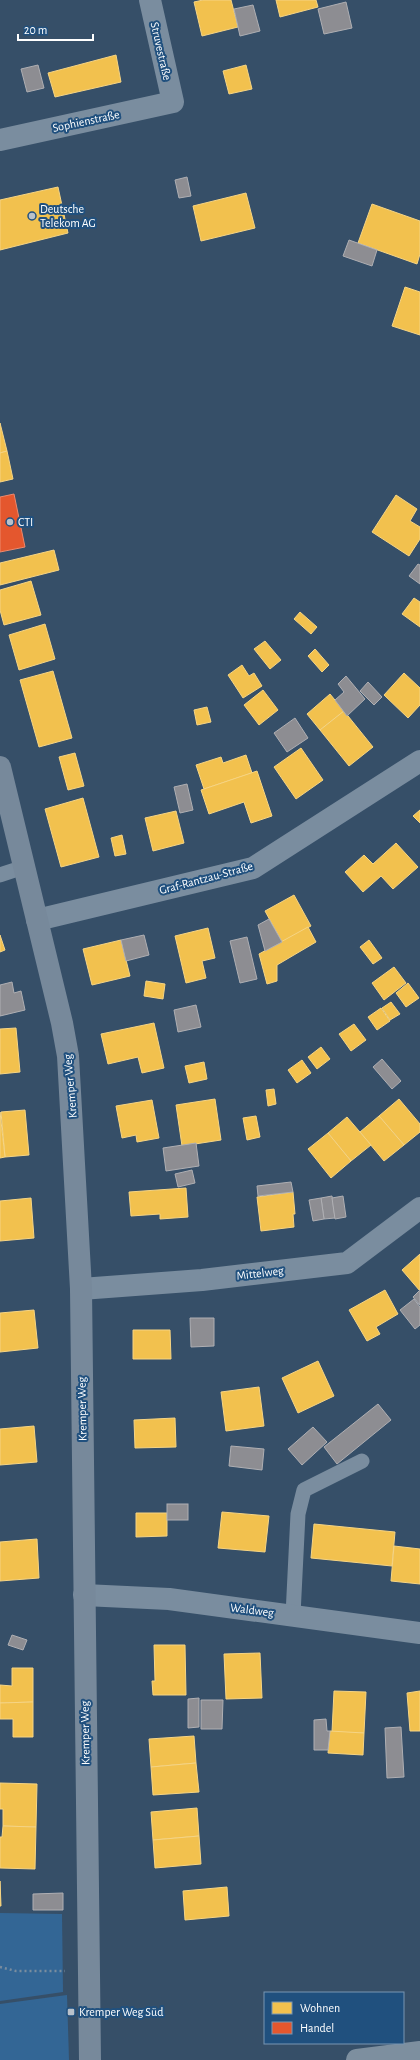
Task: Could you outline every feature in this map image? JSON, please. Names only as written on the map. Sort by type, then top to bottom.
[{"type":"highway","points":[[357,2060],[420,2052]]},
{"type":"street","name":"Struvestraße","points":[[150,0],[173,102]]},
{"type":"street","name":"Sophienstraße","points":[[0,140],[173,102]]},
{"type":"street","name":"Graf-Rantzau-Straße","points":[[36,920],[253,868],[420,761]]},
{"type":"street","name":"Kremper Weg","points":[[0,767],[62,1023],[68,1056],[81,1289],[90,2060]]},
{"type":"street","name":"Mittelweg","points":[[81,1289],[202,1280],[347,1263],[420,1208]]},
{"type":"street","name":"Waldweg","points":[[84,1595],[169,1599],[420,1633]]},
{"type":"lane","points":[[0,875],[24,867]]},
{"type":"lane","points":[[293,1615],[298,1514],[304,1490],[362,1461]]},
{"type":"path","points":[[0,1967],[16,1971],[52,1972],[88,1969]]},
{"type":"shaded area","points":[[0,1913],[62,1914],[63,1992],[0,2001]]},
{"type":"shaded area","points":[[67,1995],[69,2060],[0,2060],[0,2004]]},
{"type":"building: Wohnen","points":[[203,0],[231,0],[238,27],[202,36],[194,2]]},
{"type":"building: Wohnen","points":[[276,0],[316,0],[318,7],[280,17]]},
{"type":"building: Wohnen","points":[[116,55],[121,82],[55,97],[48,73]]},
{"type":"building: Wohnen","points":[[246,65],[252,89],[229,94],[223,71]]},
{"type":"building: Wohnen","name":"Deutsche Telekom AG","points":[[58,187],[68,233],[0,250],[0,200]]},
{"type":"building: Wohnen","points":[[246,193],[255,228],[201,241],[193,206]]},
{"type":"building: Wohnen","points":[[372,204],[420,221],[420,254],[417,264],[358,243]]},
{"type":"building: Wohnen","points":[[405,287],[420,292],[420,335],[392,326]]},
{"type":"building: Wohnen","points":[[0,423],[7,451],[0,453]]},
{"type":"building: Wohnen","points":[[7,451],[13,479],[0,482],[0,453]]},
{"type":"building: Wohnen","points":[[396,495],[417,509],[410,521],[420,527],[420,539],[409,556],[372,532]]},
{"type":"building: Wohnen","points":[[54,550],[59,570],[0,585],[0,563]]},
{"type":"building: Wohnen","points":[[31,581],[41,615],[4,625],[0,610],[0,590]]},
{"type":"building: Wohnen","points":[[414,598],[420,602],[420,627],[402,614]]},
{"type":"building: Wohnen","points":[[300,612],[317,627],[311,634],[294,619]]},
{"type":"building: Wohnen","points":[[45,624],[55,659],[19,670],[9,635]]},
{"type":"building: Wohnen","points":[[265,641],[281,660],[270,669],[254,649]]},
{"type":"building: Wohnen","points":[[315,649],[329,665],[322,672],[308,656]]},
{"type":"building: Wohnen","points":[[242,665],[249,676],[254,673],[262,686],[243,698],[228,675]]},
{"type":"building: Wohnen","points":[[53,671],[72,738],[39,747],[20,680]]},
{"type":"building: Wohnen","points":[[404,673],[420,688],[420,705],[408,718],[384,695]]},
{"type":"building: Wohnen","points":[[263,690],[278,710],[259,725],[244,705]]},
{"type":"building: Wohnen","points":[[330,694],[344,711],[320,730],[307,714]]},
{"type":"building: Wohnen","points":[[207,707],[211,722],[197,725],[194,710]]},
{"type":"building: Wohnen","points":[[344,711],[373,747],[349,766],[320,730]]},
{"type":"building: Wohnen","points":[[301,748],[323,780],[296,799],[274,767]]},
{"type":"building: Wohnen","points":[[75,753],[84,786],[68,790],[59,757]]},
{"type":"building: Wohnen","points":[[246,755],[252,773],[204,789],[196,765],[221,757],[223,763]]},
{"type":"building: Wohnen","points":[[257,771],[272,816],[251,823],[244,802],[209,814],[201,790]]},
{"type":"building: Wohnen","points":[[83,798],[99,857],[61,867],[45,809]]},
{"type":"building: Wohnen","points":[[420,810],[420,823],[413,816]]},
{"type":"building: Wohnen","points":[[176,811],[184,843],[153,851],[145,818]]},
{"type":"building: Wohnen","points":[[122,835],[126,854],[115,856],[111,838]]},
{"type":"building: Wohnen","points":[[396,843],[418,867],[393,889],[381,876],[363,892],[345,872],[364,855],[373,864]]},
{"type":"building: Wohnen","points":[[294,895],[311,926],[282,942],[265,911]]},
{"type":"building: Wohnen","points":[[308,927],[316,942],[277,965],[277,981],[267,984],[259,954]]},
{"type":"building: Wohnen","points":[[208,928],[215,958],[202,961],[206,978],[186,983],[175,936]]},
{"type":"building: Wohnen","points":[[0,935],[5,950],[0,952]]},
{"type":"building: Wohnen","points":[[121,940],[130,976],[92,985],[83,949]]},
{"type":"building: Wohnen","points":[[369,940],[382,958],[373,964],[360,947]]},
{"type":"building: Wohnen","points":[[394,967],[406,983],[384,1000],[372,983]]},
{"type":"building: Wohnen","points":[[146,981],[165,984],[163,999],[144,996]]},
{"type":"building: Wohnen","points":[[408,983],[419,998],[406,1007],[396,993]]},
{"type":"building: Wohnen","points":[[391,1002],[400,1014],[390,1020],[382,1008]]},
{"type":"building: Wohnen","points":[[381,1008],[390,1021],[377,1030],[368,1017]]},
{"type":"building: Wohnen","points":[[154,1023],[164,1068],[142,1073],[138,1057],[108,1064],[101,1034]]},
{"type":"building: Wohnen","points":[[354,1024],[366,1040],[351,1051],[339,1034]]},
{"type":"building: Wohnen","points":[[16,1028],[20,1072],[0,1074],[0,1029]]},
{"type":"building: Wohnen","points":[[321,1047],[330,1059],[317,1069],[308,1057]]},
{"type":"building: Wohnen","points":[[302,1060],[311,1073],[297,1083],[288,1070]]},
{"type":"building: Wohnen","points":[[204,1062],[207,1079],[189,1083],[185,1066]]},
{"type":"building: Wohnen","points":[[274,1089],[276,1104],[268,1106],[266,1090]]},
{"type":"building: Wohnen","points":[[215,1099],[221,1140],[182,1146],[176,1105]]},
{"type":"building: Wohnen","points":[[399,1099],[420,1124],[420,1132],[404,1145],[379,1116]]},
{"type":"building: Wohnen","points":[[152,1100],[159,1138],[137,1142],[136,1135],[122,1138],[116,1106]]},
{"type":"building: Wohnen","points":[[25,1110],[29,1155],[5,1157],[1,1112]]},
{"type":"building: Wohnen","points":[[0,1112],[5,1157],[0,1158]]},
{"type":"building: Wohnen","points":[[256,1116],[260,1137],[247,1140],[243,1118]]},
{"type":"building: Wohnen","points":[[379,1116],[404,1145],[384,1161],[360,1132]]},
{"type":"building: Wohnen","points":[[347,1117],[371,1145],[351,1161],[328,1133]]},
{"type":"building: Wohnen","points":[[328,1133],[351,1161],[331,1178],[308,1149]]},
{"type":"building: Wohnen","points":[[186,1188],[188,1217],[160,1219],[160,1214],[131,1216],[129,1192]]},
{"type":"building: Wohnen","points":[[293,1192],[295,1214],[293,1214],[294,1227],[261,1231],[257,1197]]},
{"type":"building: Wohnen","points":[[31,1198],[34,1238],[0,1241],[0,1201]]},
{"type":"building: Wohnen","points":[[420,1254],[420,1291],[402,1270]]},
{"type":"building: Wohnen","points":[[385,1290],[398,1314],[376,1327],[380,1334],[367,1341],[349,1310]]},
{"type":"building: Wohnen","points":[[34,1310],[38,1348],[0,1352],[0,1313]]},
{"type":"building: Wohnen","points":[[133,1330],[170,1330],[171,1359],[133,1359]]},
{"type":"building: Wohnen","points":[[318,1361],[334,1396],[298,1413],[282,1378]]},
{"type":"building: Wohnen","points":[[259,1387],[264,1426],[226,1431],[221,1392]]},
{"type":"building: Wohnen","points":[[175,1418],[176,1447],[135,1448],[134,1420]]},
{"type":"building: Wohnen","points":[[34,1426],[37,1462],[0,1465],[0,1429]]},
{"type":"building: Wohnen","points":[[222,1512],[269,1516],[265,1552],[218,1548]]},
{"type":"building: Wohnen","points":[[136,1513],[167,1513],[167,1536],[136,1537]]},
{"type":"building: Wohnen","points":[[314,1524],[395,1532],[392,1566],[311,1558]]},
{"type":"building: Wohnen","points":[[37,1539],[39,1578],[0,1581],[0,1542]]},
{"type":"building: Wohnen","points":[[394,1546],[420,1549],[420,1584],[391,1581]]},
{"type":"building: Wohnen","points":[[154,1645],[185,1645],[186,1695],[153,1695],[152,1681],[155,1681]]},
{"type":"building: Wohnen","points":[[260,1653],[262,1698],[226,1699],[224,1654]]},
{"type":"building: Wohnen","points":[[12,1668],[33,1668],[33,1702],[0,1703],[0,1685],[12,1686]]},
{"type":"building: Wohnen","points":[[334,1691],[366,1692],[364,1733],[332,1732]]},
{"type":"building: Wohnen","points":[[420,1691],[420,1731],[410,1731],[407,1693]]},
{"type":"building: Wohnen","points":[[33,1702],[33,1737],[13,1737],[13,1719],[0,1719],[0,1703]]},
{"type":"building: Wohnen","points":[[330,1731],[364,1733],[363,1755],[328,1753]]},
{"type":"building: Wohnen","points":[[194,1736],[196,1763],[151,1767],[149,1739]]},
{"type":"building: Wohnen","points":[[196,1763],[199,1792],[153,1795],[151,1767]]},
{"type":"building: Wohnen","points":[[0,1783],[37,1784],[36,1827],[3,1826],[3,1809],[0,1809]]},
{"type":"building: Wohnen","points":[[197,1808],[199,1836],[153,1840],[151,1812]]},
{"type":"building: Wohnen","points":[[3,1826],[36,1827],[35,1869],[0,1868],[0,1837],[2,1837]]},
{"type":"building: Wohnen","points":[[199,1836],[201,1864],[155,1868],[153,1840]]},
{"type":"building: Wohnen","points":[[0,1881],[1,1906],[0,1906]]},
{"type":"building: Wohnen","points":[[227,1887],[229,1916],[185,1920],[183,1891]]},
{"type":"building: Handel","name":"CTI","points":[[14,494],[25,547],[0,552],[0,497]]},
{"type":"building: Industrie","points":[[346,2],[352,28],[324,34],[318,9]]},
{"type":"building: Industrie","points":[[253,5],[260,31],[240,36],[234,9]]},
{"type":"building: Industrie","points":[[38,65],[44,88],[27,92],[21,69]]},
{"type":"building: Industrie","points":[[187,177],[191,196],[179,198],[175,180]]},
{"type":"building: Industrie","points":[[349,240],[377,250],[372,266],[343,256]]},
{"type":"building: Industrie","points":[[418,564],[420,565],[420,584],[409,576]]},
{"type":"building: Industrie","points":[[346,676],[365,699],[347,716],[335,700],[344,692],[338,684]]},
{"type":"building: Industrie","points":[[368,682],[382,697],[374,705],[360,691]]},
{"type":"building: Industrie","points":[[295,718],[308,738],[287,752],[274,733]]},
{"type":"building: Industrie","points":[[187,784],[193,810],[180,813],[174,787]]},
{"type":"building: Industrie","points":[[269,919],[282,942],[265,951],[258,925]]},
{"type":"building: Industrie","points":[[144,935],[149,955],[126,961],[121,940]]},
{"type":"building: Industrie","points":[[247,937],[257,979],[240,983],[230,941]]},
{"type":"building: Industrie","points":[[12,982],[14,993],[21,991],[25,1010],[0,1016],[0,985]]},
{"type":"building: Industrie","points":[[196,1005],[201,1027],[178,1032],[174,1010]]},
{"type":"building: Industrie","points":[[382,1059],[401,1081],[392,1089],[373,1067]]},
{"type":"building: Industrie","points":[[196,1143],[199,1166],[166,1171],[163,1148]]},
{"type":"building: Industrie","points":[[192,1170],[195,1183],[178,1187],[175,1174]]},
{"type":"building: Industrie","points":[[291,1182],[293,1192],[258,1196],[257,1186]]},
{"type":"building: Industrie","points":[[332,1196],[335,1218],[324,1219],[321,1198]]},
{"type":"building: Industrie","points":[[343,1196],[346,1217],[335,1219],[332,1198]]},
{"type":"building: Industrie","points":[[321,1198],[324,1219],[313,1221],[309,1200]]},
{"type":"building: Industrie","points":[[420,1290],[420,1305],[413,1297]]},
{"type":"building: Industrie","points":[[414,1299],[420,1307],[420,1325],[415,1329],[400,1310]]},
{"type":"building: Industrie","points":[[190,1318],[214,1318],[214,1346],[191,1347]]},
{"type":"building: Industrie","points":[[378,1404],[391,1420],[337,1464],[324,1447]]},
{"type":"building: Industrie","points":[[313,1427],[327,1442],[302,1465],[288,1449]]},
{"type":"building: Industrie","points":[[231,1446],[264,1449],[262,1470],[229,1466]]},
{"type":"building: Industrie","points":[[167,1504],[188,1504],[188,1520],[167,1520]]},
{"type":"building: Industrie","points":[[12,1635],[27,1640],[23,1650],[8,1645]]},
{"type":"building: Industrie","points":[[199,1698],[199,1727],[188,1728],[188,1699]]},
{"type":"building: Industrie","points":[[201,1700],[223,1700],[222,1729],[201,1729]]},
{"type":"building: Industrie","points":[[326,1719],[327,1731],[330,1731],[328,1750],[314,1750],[314,1720]]},
{"type":"building: Industrie","points":[[401,1727],[404,1777],[387,1778],[385,1728]]},
{"type":"building: Industrie","points":[[63,1893],[63,1910],[33,1910],[33,1894]]},
{"type":"place","name":"Deutsche Telekom AG","points":[[32,216]]},
{"type":"place","name":"CTI","points":[[10,522]]},
{"type":"place","name":"Kremper Weg Süd","points":[[71,2012]]}]
